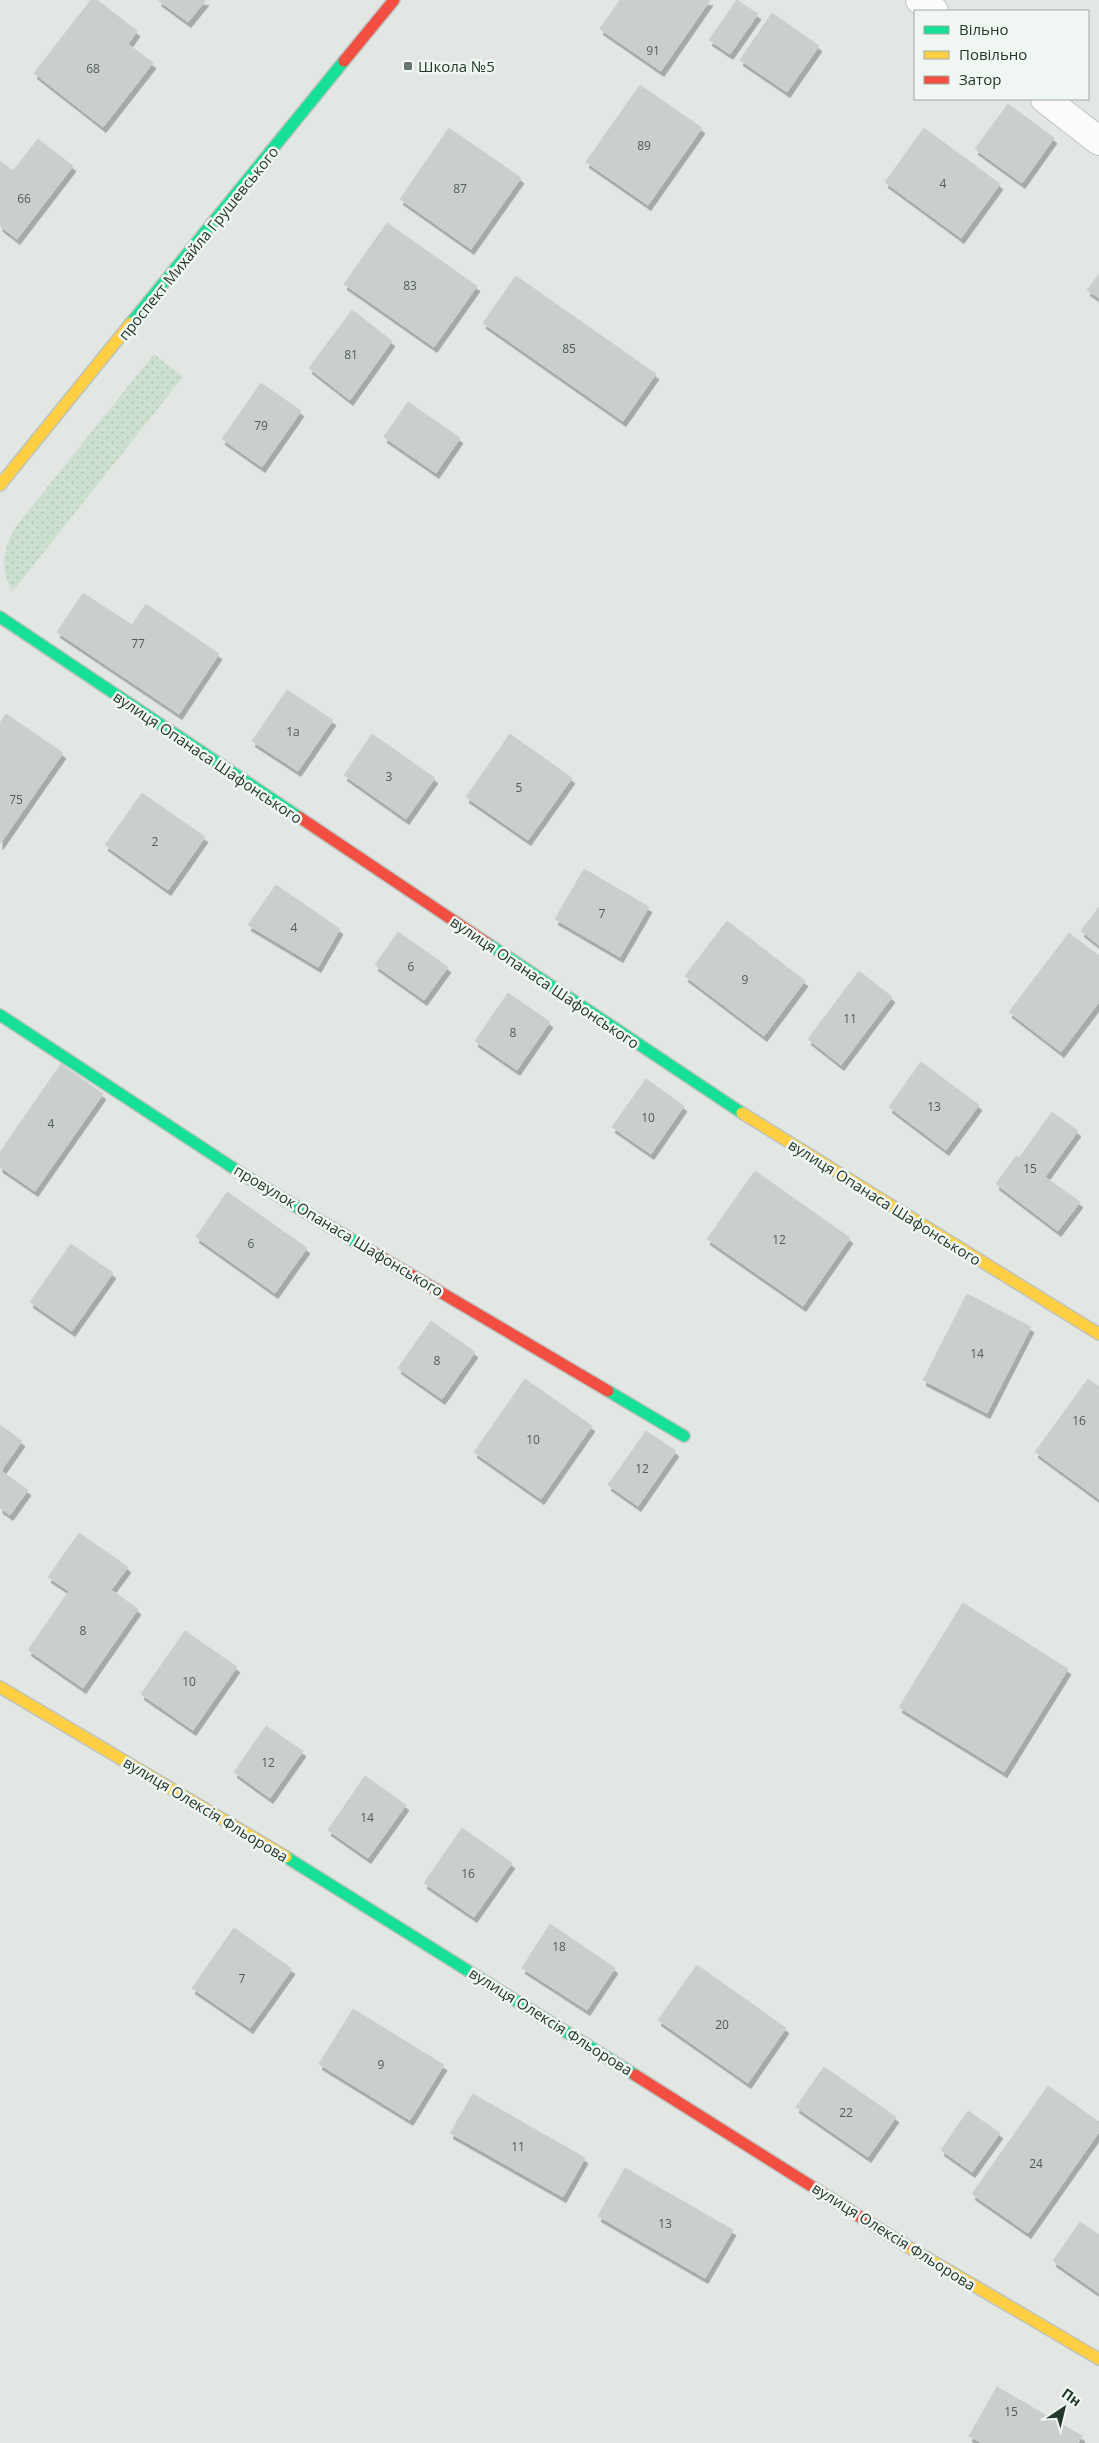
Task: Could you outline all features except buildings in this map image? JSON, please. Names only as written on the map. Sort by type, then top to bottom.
[{"type":"street","name":"проспект Михайла Грушевського","points":[[0,485],[394,0]]},
{"type":"street","points":[[920,0],[933,10]]},
{"type":"street","points":[[1046,100],[1099,141]]},
{"type":"street","name":"вулиця Опанаса Шафонського","points":[[0,617],[763,1128],[1099,1334]]},
{"type":"street","name":"провулок Опанаса Шафонського","points":[[0,1015],[250,1179],[684,1436]]},
{"type":"street","name":"вулиця Олексія Фльорова","points":[[0,1687],[294,1862],[929,2260],[1099,2359]]},
{"type":"green space","points":[[154,354],[183,377],[12,592],[4,566],[4,558],[8,542],[17,525]]},
{"type":"traffic: fast","points":[[131,323],[344,61]]},
{"type":"traffic: fast","points":[[0,617],[299,817]]},
{"type":"traffic: fast","points":[[487,943],[742,1113]]},
{"type":"traffic: fast","points":[[0,1015],[250,1179],[369,1250]]},
{"type":"traffic: fast","points":[[608,1391],[684,1436]]},
{"type":"traffic: fast","points":[[286,1857],[635,2075]]},
{"type":"traffic: slow","points":[[0,485],[131,323]]},
{"type":"traffic: slow","points":[[742,1113],[1099,1334]]},
{"type":"traffic: slow","points":[[0,1687],[286,1857]]},
{"type":"traffic: slow","points":[[905,2245],[1099,2359]]},
{"type":"traffic: jam","points":[[344,61],[394,0]]},
{"type":"traffic: jam","points":[[299,817],[487,943]]},
{"type":"traffic: jam","points":[[369,1250],[608,1391]]},
{"type":"traffic: jam","points":[[635,2075],[905,2245]]},
{"type":"place","name":"Школа №5","points":[[408,66]]}]
